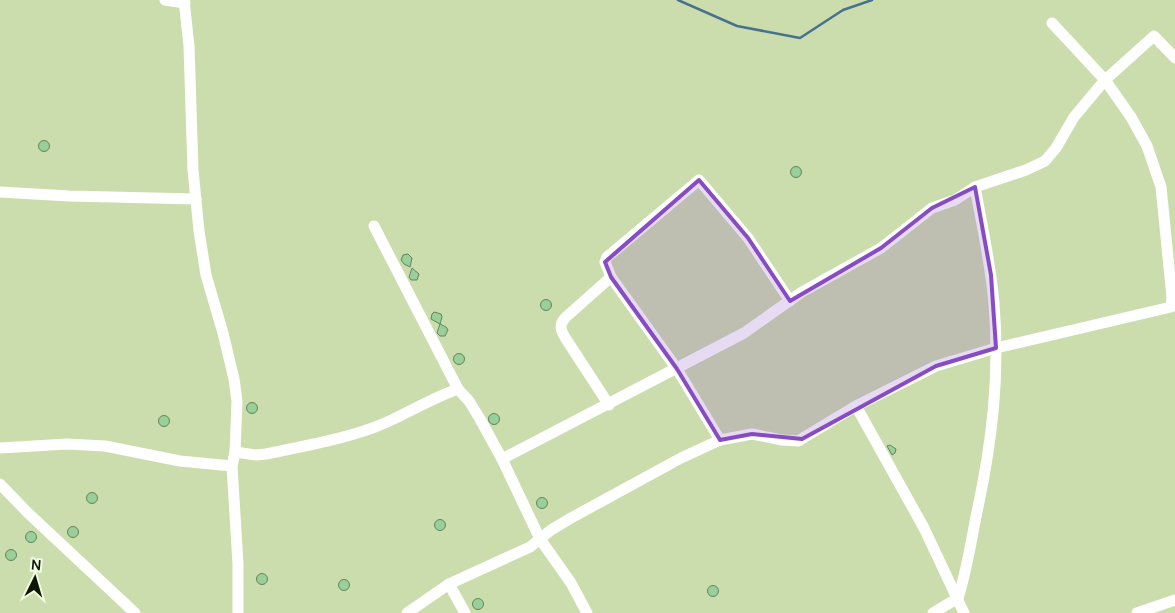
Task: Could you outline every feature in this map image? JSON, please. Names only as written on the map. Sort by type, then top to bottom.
[{"type":"street","points":[[165,0],[184,1],[189,46],[193,170],[206,275],[231,359],[237,401],[235,452],[232,466],[238,564],[238,613]]},
{"type":"street","points":[[408,613],[449,584],[530,547],[571,518],[681,458],[720,440],[752,434],[798,441],[856,406],[936,366],[996,348],[1171,307],[1173,297],[1161,187],[1146,146],[1131,118],[1105,80],[1052,23]]},
{"type":"street","points":[[502,459],[609,405],[744,333],[820,282],[881,248],[932,208],[955,200],[975,187],[1026,170],[1045,161],[1056,148],[1074,117],[1105,80],[1154,36],[1175,58]]},
{"type":"street","points":[[720,440],[677,369],[611,277],[606,266],[607,258],[699,180],[748,238],[790,301]]},
{"type":"street","points":[[933,613],[958,598],[984,485],[992,428],[996,348],[991,275],[975,187]]},
{"type":"street","points":[[0,192],[69,196],[196,199]]},
{"type":"street","points":[[374,226],[458,389],[469,402],[502,459],[540,539],[572,583],[587,613]]},
{"type":"street","points":[[609,405],[566,339],[561,328],[562,321],[611,277]]},
{"type":"street","points":[[235,452],[256,455],[266,454],[354,433],[384,423],[440,395],[458,389]]},
{"type":"street","points":[[856,406],[924,528],[964,613]]},
{"type":"street","points":[[0,448],[67,444],[105,446],[180,461],[232,466]]},
{"type":"street","points":[[0,484],[28,513],[135,613]]},
{"type":"street","points":[[449,584],[465,613]]},
{"type":"street","points":[[1137,613],[1175,600]]},
{"type":"highlighted area","points":[[699,180],[748,238],[790,301],[881,248],[932,208],[975,187],[991,275],[996,348],[936,366],[802,439],[752,434],[720,440],[677,369],[611,277],[605,262]]},
{"type":"building","points":[[42,141],[46,141],[49,146],[48,150],[42,151],[39,148],[39,144]]},
{"type":"building","points":[[794,167],[798,167],[801,172],[800,176],[794,177],[791,174],[791,170]]},
{"type":"building","points":[[408,254],[412,258],[410,267],[401,260],[403,255]]},
{"type":"building","points":[[412,268],[419,274],[417,280],[411,280],[409,277]]},
{"type":"building","points":[[544,300],[548,300],[551,305],[550,309],[544,310],[541,307],[541,303]]},
{"type":"building","points":[[434,312],[441,314],[440,324],[431,319]]},
{"type":"building","points":[[440,324],[448,330],[445,336],[440,336],[437,333]]},
{"type":"building","points":[[457,354],[461,354],[464,359],[463,363],[457,364],[454,361],[454,357]]},
{"type":"building","points":[[250,403],[254,403],[257,408],[256,412],[250,413],[247,410],[247,406]]},
{"type":"building","points":[[492,414],[496,414],[499,419],[498,423],[492,424],[489,421],[489,417]]},
{"type":"building","points":[[162,416],[166,416],[169,421],[168,425],[162,426],[159,423],[159,419]]},
{"type":"building","points":[[890,445],[896,449],[892,455],[887,446]]},
{"type":"building","points":[[90,493],[94,493],[97,498],[96,502],[90,503],[87,500],[87,496]]},
{"type":"building","points":[[540,498],[544,498],[547,503],[546,507],[540,508],[537,505],[537,501]]},
{"type":"building","points":[[438,520],[442,520],[445,525],[444,529],[438,530],[435,527],[435,523]]},
{"type":"building","points":[[71,527],[75,527],[78,532],[77,536],[71,537],[68,534],[68,530]]},
{"type":"building","points":[[29,532],[33,532],[36,537],[35,541],[29,542],[26,539],[26,535]]},
{"type":"building","points":[[9,550],[13,550],[16,555],[15,559],[9,560],[6,557],[6,553]]},
{"type":"building","points":[[260,574],[264,574],[267,579],[266,583],[260,584],[257,581],[257,577]]},
{"type":"building","points":[[342,580],[346,580],[349,585],[348,589],[342,590],[339,587],[339,583]]},
{"type":"building","points":[[711,586],[715,586],[718,591],[717,595],[711,596],[708,593],[708,589]]},
{"type":"building","points":[[476,599],[480,599],[483,604],[482,608],[476,609],[473,606],[473,602]]},
{"type":"waterway","points":[[678,0],[737,26],[800,38],[843,10],[872,0]]}]
